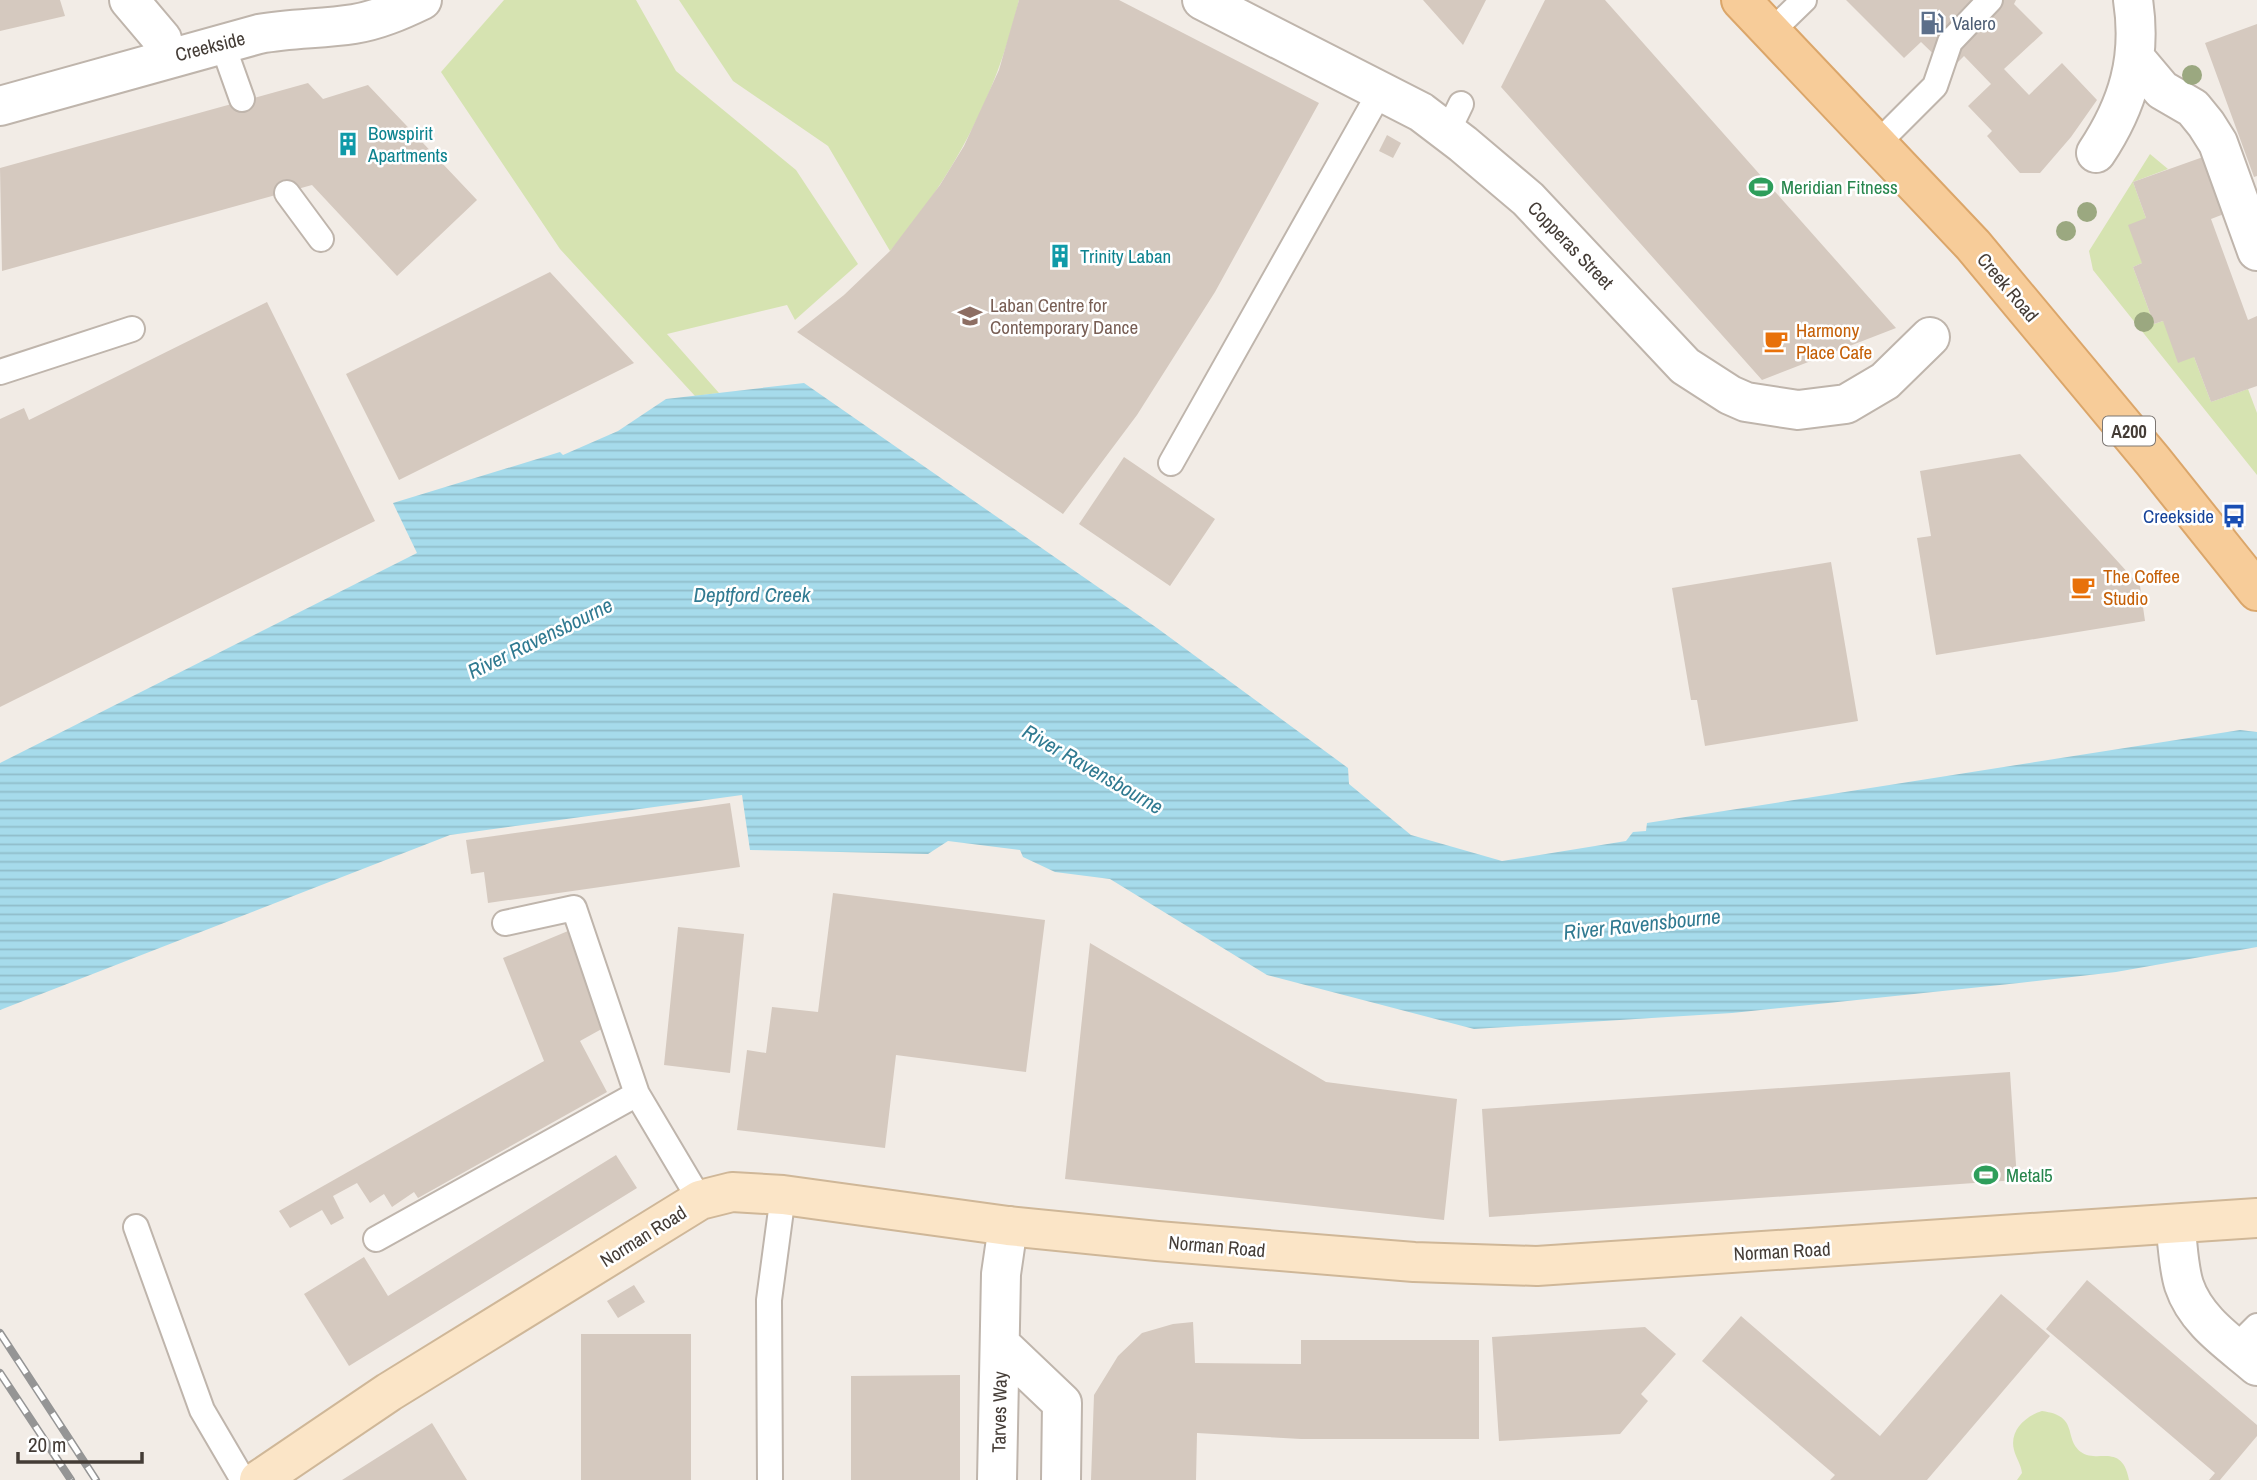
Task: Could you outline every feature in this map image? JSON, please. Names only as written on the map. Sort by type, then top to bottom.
[{"type":"main road","name":"Creek Road","points":[[1741,0],[1973,246],[2153,460],[2257,591]]},
{"type":"main road","name":"Norman Road","points":[[259,1480],[389,1392],[700,1200],[732,1192],[783,1195],[1008,1226],[1414,1262],[1537,1266],[2257,1217]]},
{"type":"street","points":[[129,0],[162,39],[166,58]]},
{"type":"street","name":"Creekside","points":[[0,106],[222,43],[295,27],[352,25],[384,18],[422,0]]},
{"type":"street","name":"Copperas Street","points":[[1202,0],[1421,113],[1454,119],[1685,366],[1730,395],[1746,402],[1798,410],[1846,404],[1885,381],[1930,337]]},
{"type":"street","points":[[2095,153],[2119,117],[2135,58],[2133,0]]},
{"type":"street","points":[[2135,58],[2162,90],[2193,108],[2206,124],[2218,144],[2253,228]]},
{"type":"street","points":[[2175,1224],[2183,1282],[2192,1305],[2208,1324],[2250,1346]]},
{"type":"street","name":"Tarves Way","points":[[997,1480],[1001,1274],[1008,1226]]},
{"type":"street","name":"Tarves Way","points":[[1000,1344],[1062,1403],[1061,1480]]},
{"type":"lane","points":[[1771,32],[1804,0]]},
{"type":"lane","points":[[1876,145],[1935,86],[1950,42],[1990,0]]},
{"type":"lane","points":[[222,43],[242,99]]},
{"type":"lane","points":[[1171,463],[1380,92]]},
{"type":"lane","points":[[287,193],[321,239]]},
{"type":"lane","points":[[0,372],[132,329]]},
{"type":"lane","points":[[505,923],[574,908],[637,1094],[700,1200]]},
{"type":"lane","points":[[376,1240],[637,1094]]},
{"type":"lane","points":[[770,1480],[769,1300],[783,1195]]},
{"type":"lane","points":[[136,1227],[202,1410],[243,1480]]},
{"type":"green space","points":[[504,0],[636,0],[676,71],[796,170],[858,264],[795,320],[787,305],[667,334],[719,393],[695,396],[560,249],[441,72]]},
{"type":"green space","points":[[679,0],[1019,0],[998,69],[970,133],[934,194],[890,251],[828,146],[733,81]]},
{"type":"green space","points":[[2150,154],[2168,169],[2133,182],[2146,218],[2142,263],[2133,267],[2154,324],[2163,321],[2194,357],[2211,402],[2248,389],[2257,413],[2257,475],[2093,270],[2089,251]]},
{"type":"green space","points":[[2042,1411],[2054,1414],[2066,1422],[2081,1452],[2121,1461],[2129,1480],[2017,1480],[2022,1473],[2013,1443],[2016,1431],[2024,1421]]},
{"type":"water","name":"Deptford Creek","points":[[804,383],[1157,628],[1348,768],[1349,784],[1411,835],[1502,861],[1626,841],[1633,832],[1646,831],[1647,823],[2240,730],[2257,732],[2257,947],[2116,972],[2019,983],[1732,1013],[1474,1029],[1267,975],[1110,879],[1055,872],[1023,857],[1020,850],[948,841],[928,854],[750,850],[742,795],[450,835],[0,1010],[0,763],[417,553],[393,503],[560,452],[563,455],[618,431],[666,399]]},
{"type":"building","points":[[0,0],[60,0],[65,16],[0,31]]},
{"type":"building","name":"Trinity Laban","points":[[1019,0],[1119,0],[1319,103],[1215,292],[1137,415],[1063,514],[797,332],[844,295],[890,251],[940,185],[964,146],[999,70]]},
{"type":"building","points":[[1423,0],[1486,0],[1463,45]]},
{"type":"building","points":[[1545,0],[1605,0],[1896,328],[1762,380],[1501,87]]},
{"type":"building","points":[[1846,0],[2016,0],[2014,4],[2043,33],[2004,69],[2029,95],[2062,63],[2097,100],[2071,137],[2040,173],[2020,173],[1987,136],[1992,131],[1968,106],[1991,84],[1964,56],[1950,70],[1921,42],[1904,58]]},
{"type":"building","points":[[2257,24],[2257,176],[2254,177],[2205,43]]},
{"type":"building","points":[[308,83],[323,99],[368,85],[477,200],[397,276],[312,185],[2,271],[0,168]]},
{"type":"building","points":[[1387,135],[1401,143],[1393,158],[1379,151]]},
{"type":"building","points":[[2203,157],[2224,214],[2211,219],[2248,320],[2257,316],[2257,386],[2211,402],[2194,357],[2178,363],[2163,321],[2154,324],[2133,267],[2142,263],[2128,225],[2146,218],[2133,182]]},
{"type":"building","points":[[550,272],[634,363],[399,480],[346,374]]},
{"type":"building","points":[[267,302],[375,521],[0,707],[0,419],[24,408],[29,420]]},
{"type":"building","points":[[2020,454],[2140,586],[2145,621],[1936,655],[1917,538],[1931,536],[1920,471]]},
{"type":"building","points":[[1124,457],[1215,519],[1170,586],[1079,524]]},
{"type":"building","points":[[1831,562],[1858,721],[1705,746],[1697,700],[1691,700],[1672,588]]},
{"type":"building","points":[[730,803],[740,867],[488,903],[484,872],[471,874],[466,840]]},
{"type":"building","points":[[833,893],[1045,920],[1026,1072],[896,1055],[885,1148],[737,1130],[747,1050],[766,1053],[772,1007],[818,1012]]},
{"type":"building","points":[[678,927],[744,934],[730,1073],[664,1065]]},
{"type":"building","points":[[568,931],[607,1026],[580,1041],[607,1092],[418,1198],[414,1192],[392,1207],[384,1194],[370,1203],[357,1183],[333,1196],[344,1218],[331,1225],[322,1210],[290,1228],[279,1211],[544,1061],[503,958]]},
{"type":"building","points":[[1090,943],[1326,1082],[1457,1099],[1444,1220],[1065,1179]]},
{"type":"building","points":[[2010,1072],[2017,1180],[1489,1217],[1482,1109]]},
{"type":"building","points":[[616,1155],[637,1188],[349,1366],[304,1294],[364,1257],[388,1296]]},
{"type":"building","points":[[2087,1280],[2257,1425],[2257,1436],[2220,1480],[2209,1480],[2215,1473],[2046,1329]]},
{"type":"building","points":[[634,1285],[645,1302],[618,1318],[607,1301]]},
{"type":"building","points":[[2001,1294],[2050,1336],[1927,1480],[1830,1480],[1835,1475],[1702,1361],[1741,1316],[1880,1436]]},
{"type":"building","points":[[1193,1322],[1195,1363],[1301,1364],[1301,1340],[1479,1340],[1479,1439],[1301,1439],[1197,1433],[1196,1480],[1091,1480],[1094,1395],[1118,1356],[1142,1333],[1173,1324]]},
{"type":"building","points":[[1645,1327],[1676,1354],[1641,1394],[1648,1401],[1620,1434],[1499,1441],[1492,1337]]},
{"type":"building","points":[[581,1334],[691,1334],[691,1480],[581,1480]]},
{"type":"building","points":[[960,1375],[960,1480],[851,1480],[851,1376]]},
{"type":"building","points":[[432,1423],[467,1480],[342,1480]]},
{"type":"railway","points":[[0,1333],[96,1480]]},
{"type":"railway","points":[[0,1373],[71,1480]]},
{"type":"place","name":"Valero","points":[[1932,23]]},
{"type":"place","name":"Bowspirit Apartments","points":[[348,144]]},
{"type":"place","name":"Meridian Fitness","points":[[1761,187]]},
{"type":"place","name":"Trinity Laban","points":[[1060,256]]},
{"type":"place","name":"Laban Centre for Contemporary Dance","points":[[970,316]]},
{"type":"place","name":"Harmony Place Cafe","points":[[1776,341]]},
{"type":"place","name":"Creekside","points":[[2234,516]]},
{"type":"place","name":"The Coffee Studio","points":[[2083,587]]},
{"type":"place","name":"Metal5","points":[[1986,1175]]},
{"type":"water label","name":"River Ravensbourne","points":[[540,638]]},
{"type":"water label","name":"River Ravensbourne","points":[[1093,769]]},
{"type":"water label","name":"River Ravensbourne","points":[[1642,924]]}]
